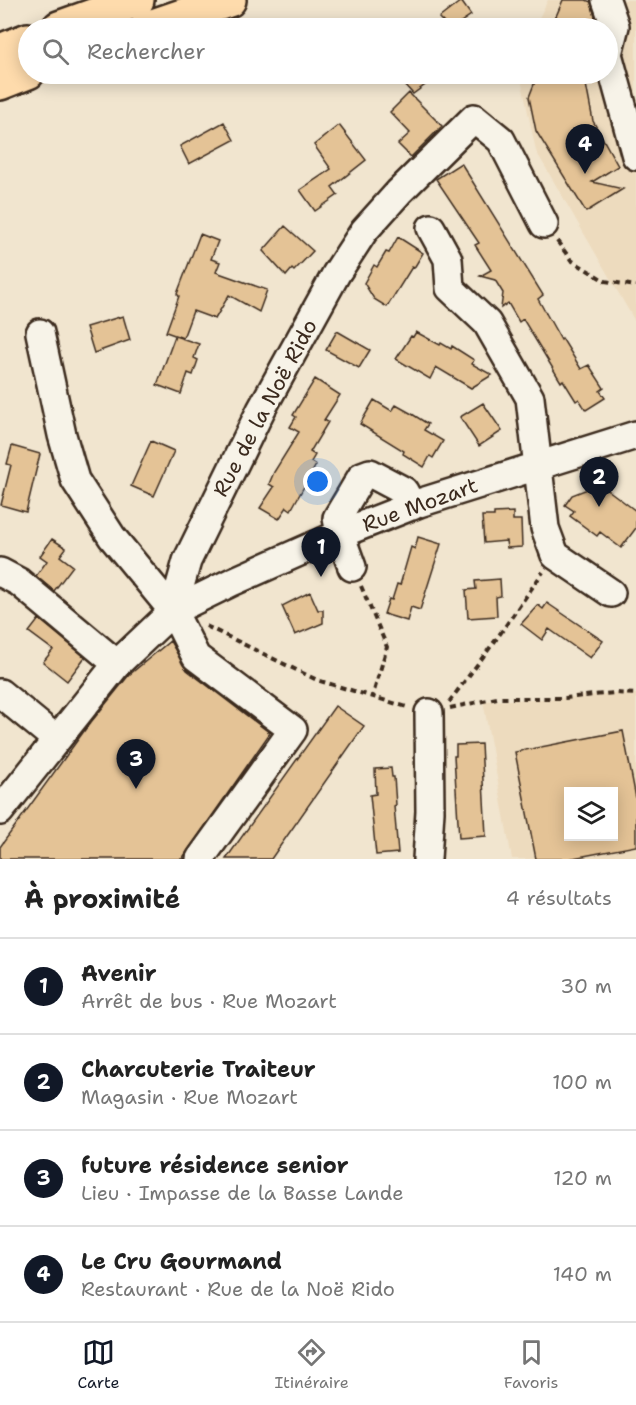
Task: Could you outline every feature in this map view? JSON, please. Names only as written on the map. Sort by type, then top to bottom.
[{"type":"highway","points":[[88,18],[137,0]]},
{"type":"highway","points":[[176,18],[229,0]]},
{"type":"highway","points":[[0,51],[18,44]]},
{"type":"highway","points":[[0,83],[18,76]]},
{"type":"street","points":[[606,0],[612,18]]},
{"type":"street","points":[[616,84],[636,156]]},
{"type":"street","name":"Rue de la Noë Rido","points":[[173,611],[187,561],[261,410],[336,274],[364,231],[399,192],[474,118],[501,140],[544,224]]},
{"type":"street","points":[[431,228],[448,259],[450,288],[487,323],[530,398],[539,464],[544,528],[555,555],[611,593]]},
{"type":"street","points":[[40,333],[62,435],[75,480],[112,537],[173,611],[196,657],[293,730],[200,859]]},
{"type":"street","name":"Rue Mozart","points":[[173,611],[340,534],[412,506],[636,435]]},
{"type":"street","points":[[352,567],[340,534],[337,518],[362,476],[370,473],[404,491],[412,506]]},
{"type":"street","points":[[0,572],[19,582],[117,664]]},
{"type":"street","points":[[0,811],[117,664],[173,611]]},
{"type":"street","points":[[0,693],[56,739]]},
{"type":"street","points":[[427,859],[430,811],[429,713]]},
{"type":"path","points":[[544,224],[571,260],[605,281],[636,286]]},
{"type":"path","points":[[555,555],[443,710],[497,698],[565,698],[614,693],[636,694]]},
{"type":"path","points":[[352,567],[387,647],[372,698]]},
{"type":"path","points":[[173,611],[317,680],[429,713]]},
{"type":"shaded area","points":[[548,0],[636,0],[636,323],[536,151],[522,84],[618,84],[618,18],[539,18]]},
{"type":"shaded area","points":[[614,693],[636,694],[636,859],[512,859],[483,701],[565,698]]},
{"type":"building","points":[[563,0],[586,0],[591,2],[595,18],[555,18]]},
{"type":"building","points":[[461,1],[471,15],[467,18],[439,18]]},
{"type":"building","points":[[404,84],[426,84],[413,94]]},
{"type":"building","points":[[534,84],[586,84],[593,121],[618,166],[592,182],[623,189],[586,212],[536,131],[529,97]]},
{"type":"building","points":[[409,93],[442,126],[411,157],[398,144],[410,133],[390,112]]},
{"type":"building","points":[[224,122],[234,140],[189,164],[180,146]]},
{"type":"building","points":[[339,125],[366,160],[332,187],[338,195],[315,211],[300,190],[331,169],[314,145]]},
{"type":"building","points":[[461,163],[543,295],[538,299],[561,340],[562,338],[581,369],[589,365],[604,388],[600,391],[605,398],[586,410],[579,399],[576,401],[563,380],[561,382],[523,319],[519,322],[508,303],[501,308],[503,293],[495,280],[480,276],[491,270],[475,245],[479,243],[436,179]]},
{"type":"building","points":[[285,226],[313,251],[286,276],[263,251]]},
{"type":"building","points":[[200,234],[218,241],[211,259],[220,262],[216,272],[267,290],[259,312],[229,295],[215,319],[193,311],[183,338],[166,332],[179,296],[177,294]]},
{"type":"building","points":[[398,237],[423,253],[387,307],[374,299],[364,283],[374,265],[377,267],[386,252],[389,253]]},
{"type":"building","points":[[123,316],[130,340],[94,353],[86,327]]},
{"type":"building","points":[[337,331],[370,350],[359,368],[326,350]]},
{"type":"building","points":[[416,332],[440,345],[441,343],[451,349],[452,346],[474,360],[472,364],[492,375],[471,388],[436,367],[430,379],[396,359]]},
{"type":"building","points":[[175,336],[199,344],[194,358],[198,360],[193,375],[188,373],[181,394],[157,385]]},
{"type":"building","points":[[315,379],[340,395],[324,420],[328,422],[310,452],[315,455],[311,462],[316,465],[291,510],[287,507],[279,519],[260,508],[274,487],[269,484],[274,472],[299,432],[290,427],[296,417],[293,415]]},
{"type":"building","points":[[374,400],[392,411],[396,405],[412,414],[428,424],[424,430],[443,441],[433,458],[430,456],[424,467],[403,454],[404,451],[360,424]]},
{"type":"building","points":[[483,403],[502,431],[479,446],[460,417]]},
{"type":"building","points":[[151,441],[174,451],[154,496],[131,486]]},
{"type":"building","points":[[12,446],[40,454],[26,512],[1,505],[11,465],[7,464]]},
{"type":"building","points":[[600,484],[636,511],[636,528],[621,548],[600,532],[597,536],[570,516],[574,511],[565,505],[572,495]]},
{"type":"building","points":[[513,512],[513,520],[521,520],[522,547],[507,548],[506,541],[484,543],[482,516]]},
{"type":"building","points":[[418,537],[441,544],[420,610],[411,607],[407,621],[384,614],[397,584],[400,585],[411,547],[415,549]]},
{"type":"building","points":[[52,539],[66,548],[60,556],[73,566],[54,591],[36,576],[47,561],[40,556]]},
{"type":"building","points":[[500,579],[501,596],[496,597],[497,616],[468,618],[466,590],[476,589],[475,581]]},
{"type":"building","points":[[310,592],[318,610],[323,610],[323,623],[295,635],[282,606]]},
{"type":"building","points":[[547,603],[603,641],[590,658],[549,629],[542,640],[521,624],[538,605],[543,609]]},
{"type":"building","points":[[39,619],[85,657],[67,681],[43,662],[53,650],[29,632]]},
{"type":"building","points":[[170,641],[187,670],[270,733],[182,859],[0,859],[0,847],[87,727],[129,675]]},
{"type":"building","points":[[335,706],[364,726],[271,859],[226,859]]},
{"type":"building","points":[[623,731],[636,798],[636,846],[568,859],[536,859],[515,752]]},
{"type":"building","points":[[481,744],[486,836],[459,838],[454,756],[456,756],[456,745]]},
{"type":"building","points":[[391,768],[392,777],[394,777],[398,853],[376,855],[370,795],[376,794],[375,769]]},
{"type":"place","name":"Le Cru Gourmand","points":[[585,174]]},
{"type":"place","name":"Charcuterie Traiteur","points":[[599,507]]},
{"type":"place","name":"Avenir","points":[[321,577]]},
{"type":"place","name":"future résidence senior","points":[[136,789]]}]
